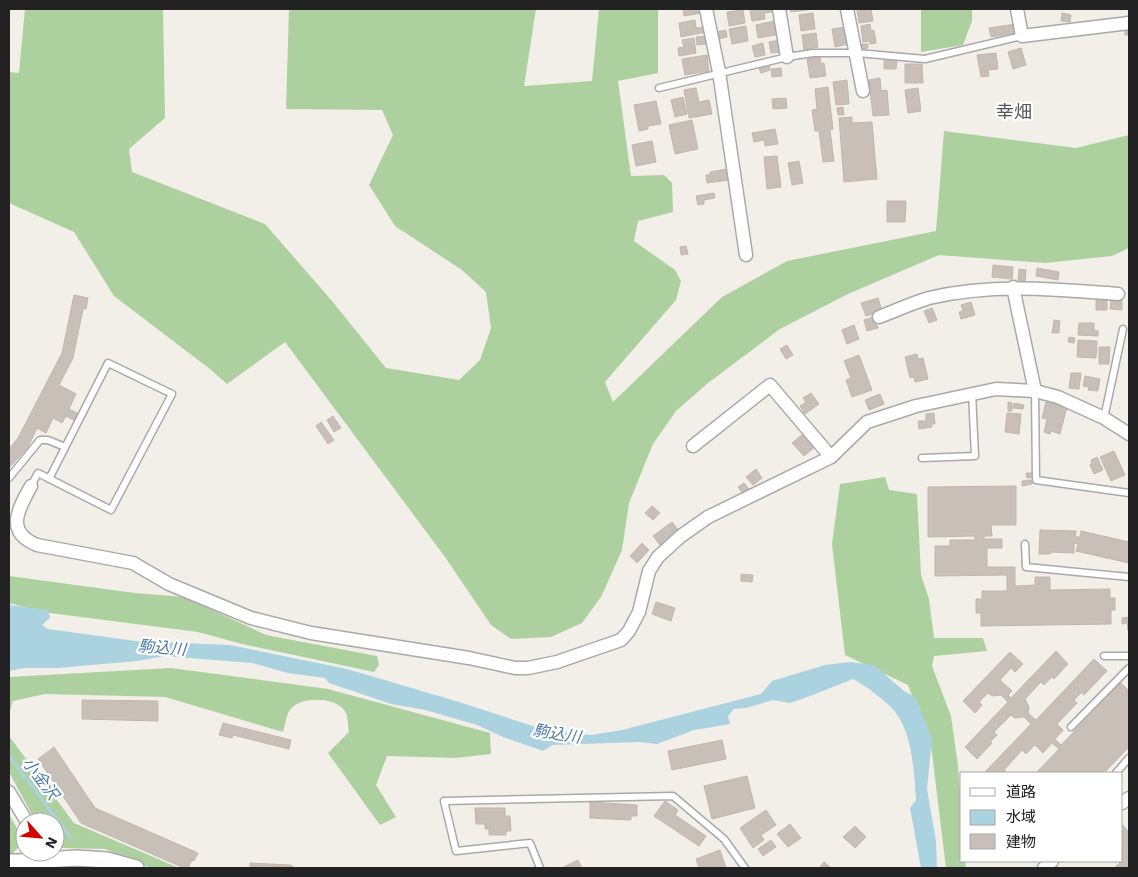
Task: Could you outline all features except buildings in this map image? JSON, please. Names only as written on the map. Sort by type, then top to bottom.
[{"type":"street","points":[[706,9],[719,72],[746,255]]},
{"type":"street","points":[[779,9],[788,57]]},
{"type":"street","points":[[848,9],[863,91]]},
{"type":"street","points":[[1017,9],[1022,36],[1129,23]]},
{"type":"street","points":[[879,317],[927,299],[959,292],[1013,287],[1118,294]]},
{"type":"street","points":[[1013,287],[1035,391]]},
{"type":"street","points":[[693,446],[770,385],[831,457]]},
{"type":"street","points":[[31,486],[17,513],[20,534],[28,542],[133,563],[169,584],[251,618],[311,633],[470,658],[515,668],[528,668],[558,662],[622,640],[639,612],[649,572],[658,557],[681,536],[708,517],[831,457],[867,422],[916,406],[996,389],[1035,391],[1058,397],[1104,418],[1129,434]]},
{"type":"street","points":[[9,792],[21,812]]},
{"type":"street","points":[[65,857],[107,860],[136,868]]},
{"type":"lane","points":[[659,88],[719,72],[813,53],[857,53],[925,58],[1022,36]]},
{"type":"lane","points":[[1104,418],[1123,329]]},
{"type":"lane","points":[[31,486],[38,473],[49,479],[111,510],[172,394],[108,363],[49,479]]},
{"type":"lane","points":[[1035,391],[1036,480],[1129,493]]},
{"type":"lane","points":[[922,458],[975,456],[972,394]]},
{"type":"lane","points":[[9,478],[40,440],[48,440],[65,448]]},
{"type":"lane","points":[[1025,544],[1026,567],[1129,578]]},
{"type":"lane","points":[[1104,656],[1129,656]]},
{"type":"lane","points":[[1071,727],[1129,668]]},
{"type":"lane","points":[[1117,772],[1129,758]]},
{"type":"lane","points":[[540,868],[530,843],[456,851],[444,801],[673,796],[724,839],[745,868]]},
{"type":"green space","points":[[25,9],[163,9],[165,118],[129,149],[132,172],[265,224],[332,301],[386,368],[459,380],[480,360],[491,328],[486,292],[462,270],[395,226],[369,185],[393,135],[382,110],[286,109],[289,9],[536,9],[524,86],[592,81],[599,9],[658,9],[658,73],[618,81],[631,176],[664,175],[672,183],[673,212],[638,221],[634,241],[675,270],[681,281],[676,300],[605,382],[613,402],[722,297],[787,261],[936,231],[944,131],[1076,148],[1129,135],[1129,248],[1112,256],[1045,263],[939,255],[848,294],[780,329],[708,383],[676,411],[653,444],[629,503],[622,550],[601,597],[582,623],[551,637],[511,639],[491,625],[445,557],[285,342],[227,384],[114,296],[74,232],[9,203],[9,72],[19,73]]},
{"type":"green space","points":[[921,9],[972,9],[972,21],[963,45],[921,52]]},
{"type":"green space","points":[[885,477],[889,490],[917,494],[921,575],[929,599],[934,638],[983,638],[987,651],[934,656],[932,666],[951,716],[960,791],[960,862],[965,862],[966,868],[946,868],[931,745],[908,685],[845,655],[832,544],[840,484]]},
{"type":"green space","points":[[9,576],[135,593],[184,597],[266,635],[377,656],[379,665],[374,672],[242,644],[198,632],[42,612],[9,603]]},
{"type":"green space","points":[[171,668],[328,689],[490,733],[491,754],[455,758],[387,756],[376,785],[396,817],[380,825],[328,753],[349,732],[346,713],[336,704],[328,701],[310,700],[295,705],[289,712],[283,732],[165,697],[45,694],[13,701],[9,714],[9,677]]},
{"type":"green space","points":[[9,736],[74,823],[179,868],[151,868],[105,849],[65,848],[65,812],[31,812],[9,772]]},
{"type":"green space","points":[[9,814],[15,825],[15,851],[9,853]]},
{"type":"water","name":"駒込川","points":[[9,605],[48,610],[50,618],[42,625],[48,629],[135,641],[230,645],[347,669],[548,731],[591,735],[622,730],[761,694],[772,681],[825,665],[850,662],[874,665],[904,691],[916,698],[932,739],[927,789],[936,841],[937,868],[921,868],[910,808],[916,800],[913,768],[910,746],[903,725],[890,706],[853,679],[790,703],[773,700],[746,708],[734,709],[728,716],[730,724],[694,730],[657,744],[640,742],[552,745],[543,751],[503,737],[477,725],[425,710],[391,704],[329,683],[325,678],[288,673],[252,663],[165,656],[137,661],[58,668],[24,668],[9,671]]},
{"type":"waterway","name":"小金沢","points":[[9,756],[71,838]]},
{"type":"district","name":"幸畑","points":[[1014,112]]}]
